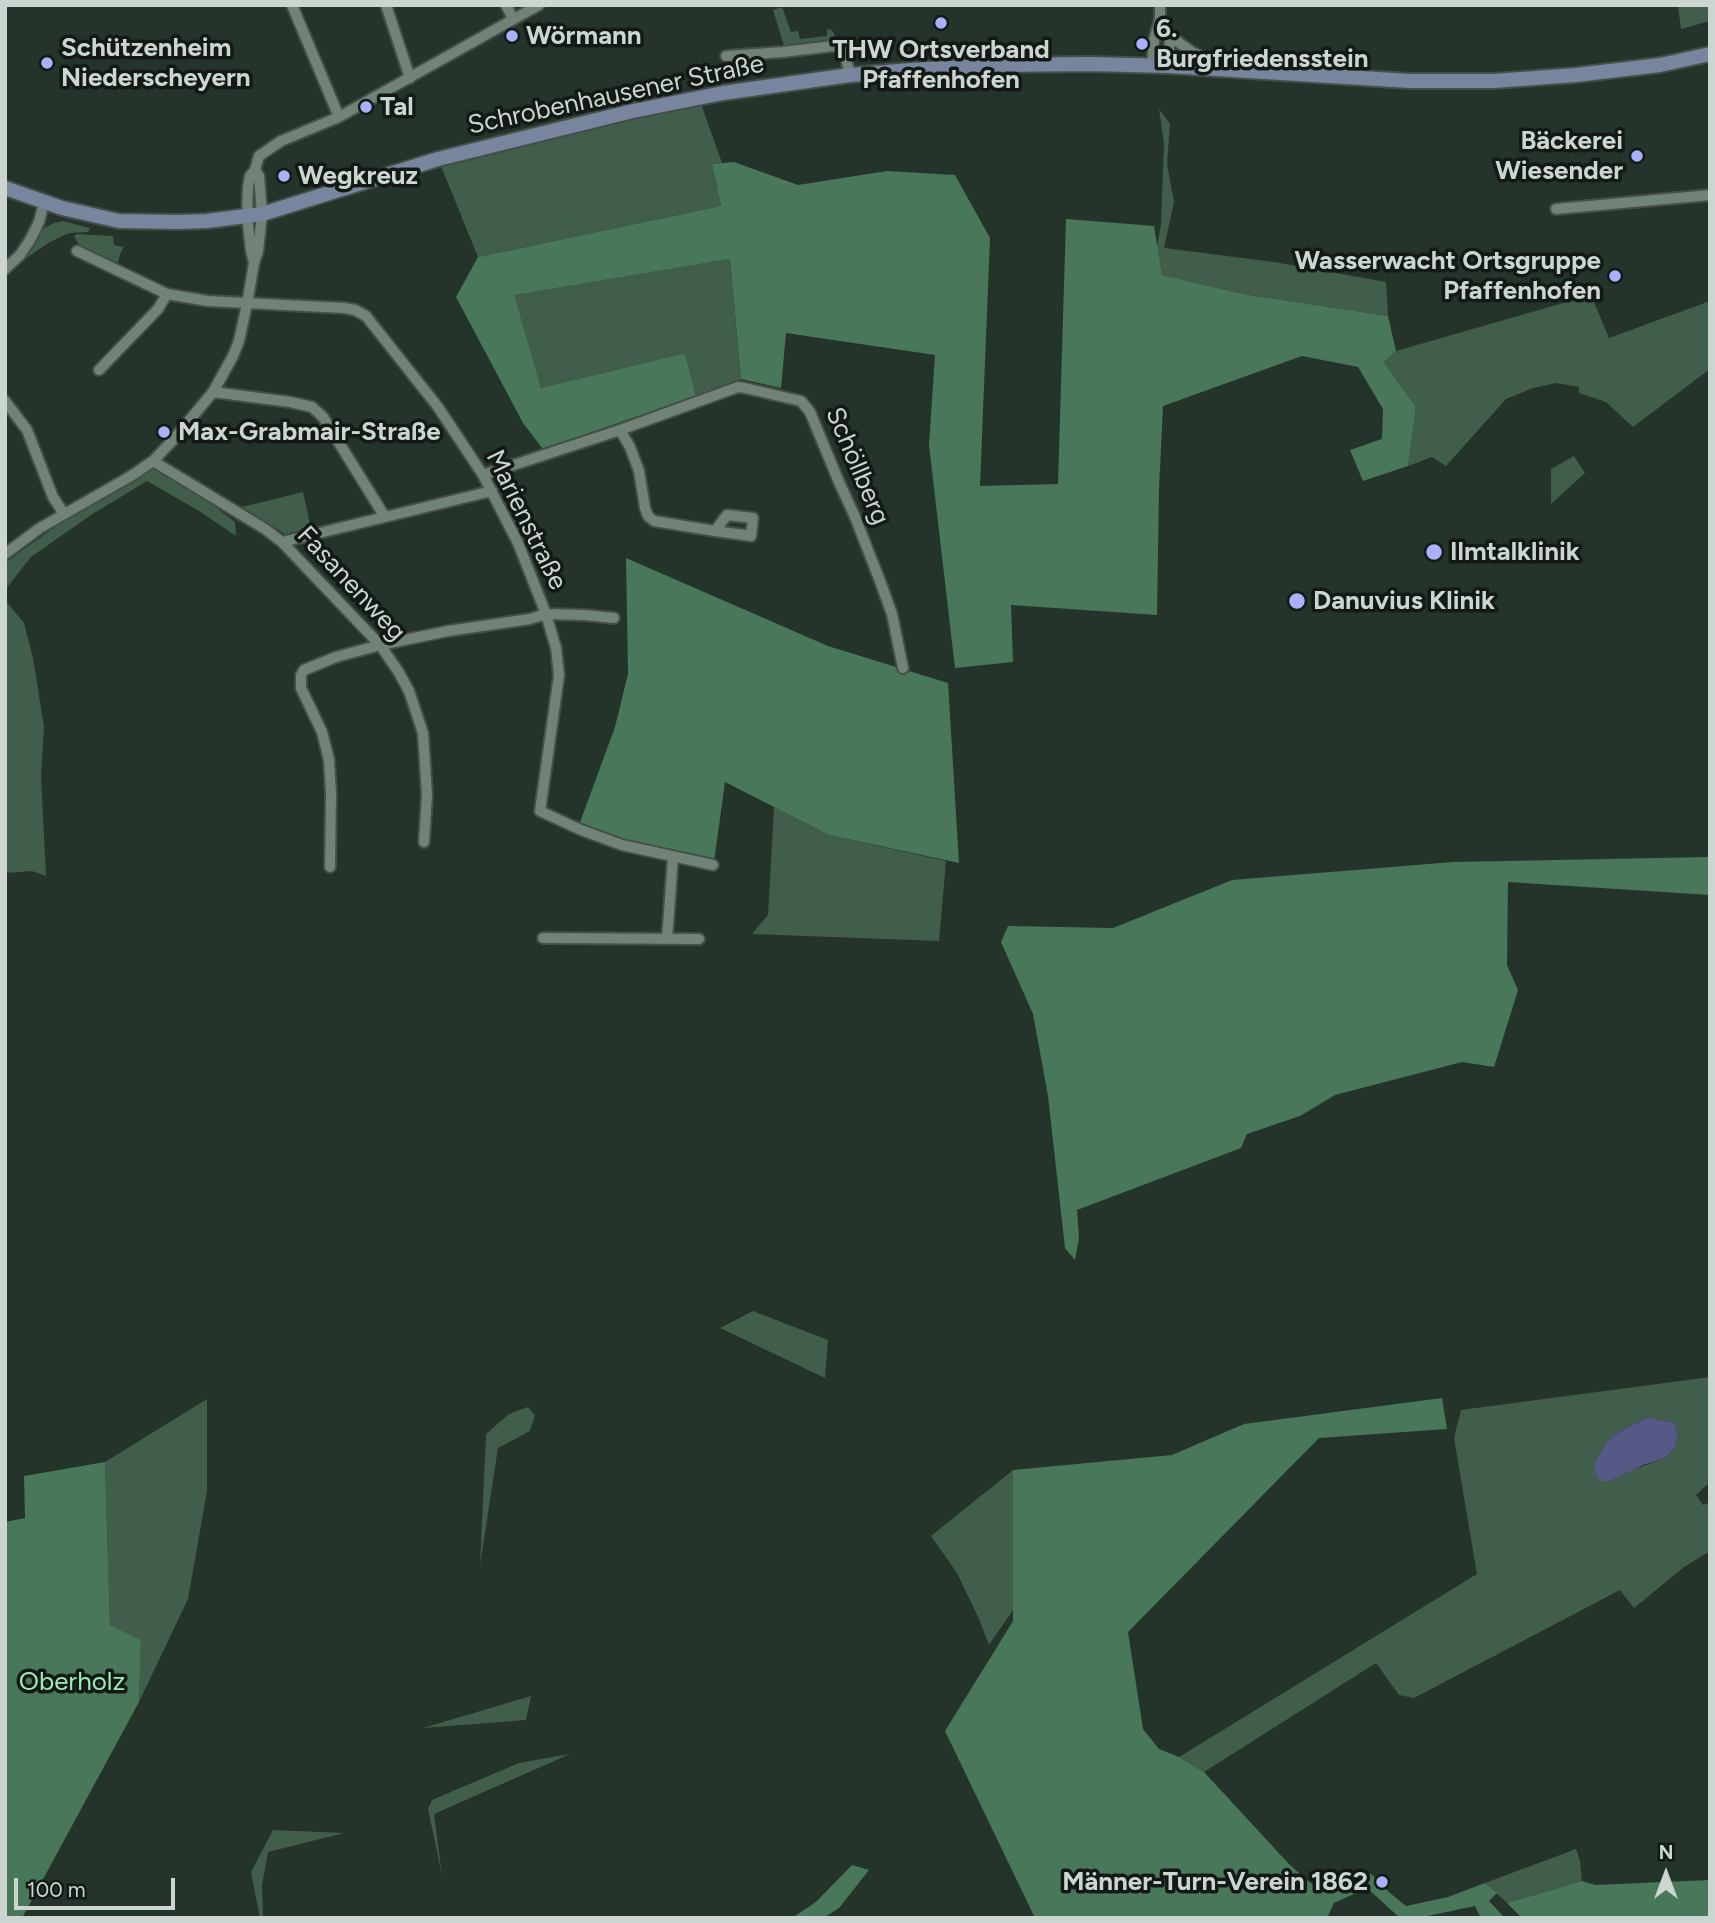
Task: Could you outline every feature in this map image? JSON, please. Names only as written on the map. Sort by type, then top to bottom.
[{"type":"main road","name":"Schrobenhausener Straße","points":[[5,188],[93,216],[131,222],[187,222],[255,215],[438,159],[633,111],[723,93],[850,75],[1022,64],[1168,66],[1410,81],[1493,81],[1576,75],[1677,62],[1710,54]]},
{"type":"main road","points":[[1677,62],[1710,65]]},
{"type":"street","points":[[292,5],[339,117]]},
{"type":"street","points":[[386,5],[410,78]]},
{"type":"street","points":[[506,5],[513,19]]},
{"type":"street","points":[[5,554],[64,514],[153,461],[213,392],[239,341],[247,304],[254,262],[251,251],[255,215],[248,187],[250,176],[260,156],[270,147],[298,133],[339,117],[539,5]]},
{"type":"street","points":[[1152,66],[1160,5]]},
{"type":"street","points":[[1160,19],[1170,36],[1192,52],[1228,70]]},
{"type":"street","points":[[1168,66],[1170,36]]},
{"type":"street","points":[[726,56],[833,46],[841,49],[845,55],[850,75]]},
{"type":"street","points":[[1556,209],[1710,195]]},
{"type":"street","points":[[5,269],[20,255],[30,240],[39,222],[44,202]]},
{"type":"street","name":"Marienstraße","points":[[77,251],[167,294],[247,304],[344,308],[366,316],[438,407],[484,475],[518,543],[546,614],[556,648],[559,675],[540,811],[622,845],[673,857]]},
{"type":"street","points":[[99,370],[162,304],[167,294]]},
{"type":"street","name":"Schöllberg","points":[[484,475],[738,387],[801,401],[810,412],[880,580],[892,614],[904,668]]},
{"type":"street","points":[[213,392],[290,401],[312,407],[323,417],[385,517]]},
{"type":"street","points":[[5,401],[27,430],[53,497],[64,514]]},
{"type":"street","points":[[620,430],[639,471],[648,516],[654,521],[715,531]]},
{"type":"street","name":"Fasanenweg","points":[[153,461],[282,542],[380,645],[409,691],[423,733],[427,795],[424,842]]},
{"type":"street","points":[[282,542],[492,491]]},
{"type":"street","points":[[330,867],[329,760],[322,732],[301,688],[302,672],[336,657],[380,645],[546,614],[614,618]]},
{"type":"street","points":[[667,939],[673,857],[713,865]]},
{"type":"street","points":[[543,938],[699,939]]},
{"type":"green space","points":[[1678,5],[1710,5],[1710,21],[1681,29]]},
{"type":"green space","points":[[782,7],[791,32],[798,31],[800,39],[827,36],[827,29],[832,30],[838,42],[785,49],[773,10]]},
{"type":"green space","points":[[699,98],[722,163],[712,164],[721,206],[478,257],[438,159]]},
{"type":"green space","points":[[1159,109],[1170,124],[1167,164],[1174,202],[1164,248],[1274,262],[1386,282],[1388,316],[1243,294],[1162,275],[1157,247],[1161,224],[1164,144]]},
{"type":"green space","points":[[734,162],[798,185],[887,171],[955,175],[990,238],[980,486],[1058,484],[1066,219],[1154,226],[1162,275],[1243,294],[1388,316],[1396,351],[1384,362],[1416,407],[1408,466],[1363,481],[1350,450],[1382,439],[1383,409],[1358,367],[1302,356],[1163,406],[1157,615],[1011,605],[1013,662],[955,668],[929,445],[935,355],[786,333],[781,388],[741,379],[730,259],[514,295],[541,388],[685,353],[696,396],[543,449],[523,423],[456,297],[478,257],[721,206],[712,164]]},
{"type":"green space","points":[[63,221],[90,228],[88,232],[69,233],[50,242],[16,265],[34,245],[44,228]]},
{"type":"green space","points":[[74,236],[113,236],[114,245],[124,247],[118,263],[79,245]]},
{"type":"green space","points":[[730,259],[741,379],[696,396],[685,353],[541,388],[513,295]]},
{"type":"green space","points":[[1591,295],[1609,338],[1710,301],[1710,369],[1633,427],[1606,402],[1579,393],[1579,387],[1556,383],[1533,388],[1506,399],[1446,466],[1432,457],[1408,466],[1416,407],[1384,362],[1396,351]]},
{"type":"green space","points":[[1574,456],[1585,473],[1551,504],[1551,469]]},
{"type":"green space","points":[[150,466],[181,481],[235,522],[236,536],[147,481],[91,515],[31,557],[5,590],[5,563],[56,526]]},
{"type":"green space","points":[[303,492],[311,528],[285,534],[242,507]]},
{"type":"green space","points":[[626,558],[828,646],[948,683],[959,863],[829,835],[725,782],[714,862],[676,856],[579,825],[615,727],[628,674]]},
{"type":"green space","points":[[5,600],[24,623],[33,658],[44,727],[41,776],[46,876],[32,871],[5,873]]},
{"type":"green space","points":[[774,807],[829,835],[946,861],[939,941],[752,934],[768,915]]},
{"type":"green space","points":[[1710,857],[1710,895],[1508,882],[1507,965],[1518,990],[1494,1067],[1462,1062],[1335,1095],[1300,1116],[1247,1134],[1241,1148],[1077,1210],[1079,1238],[1075,1260],[1065,1248],[1048,1096],[1033,1014],[1001,942],[1008,926],[1113,928],[1232,880],[1453,862]]},
{"type":"green space","points":[[753,1311],[828,1340],[825,1378],[720,1328]]},
{"type":"green space","points":[[1710,1377],[1710,1482],[1696,1495],[1703,1505],[1710,1502],[1710,1551],[1684,1567],[1634,1608],[1620,1590],[1414,1698],[1399,1695],[1376,1663],[1204,1772],[1179,1757],[1477,1574],[1454,1438],[1461,1410]],"holes":[[[1649,1417],[1674,1422],[1678,1435],[1675,1448],[1665,1458],[1632,1470],[1595,1472],[1595,1462],[1607,1441],[1622,1430]]]},
{"type":"green space","points":[[1442,1398],[1447,1429],[1319,1438],[1128,1632],[1143,1729],[1159,1749],[1204,1772],[1308,1881],[1322,1891],[1347,1876],[1371,1874],[1406,1906],[1448,1897],[1485,1883],[1497,1893],[1489,1901],[1505,1918],[1481,1918],[1475,1906],[1418,1918],[1400,1918],[1367,1888],[1334,1903],[1327,1918],[1035,1918],[945,1731],[1013,1621],[1013,1470],[1172,1455],[1244,1424]]},
{"type":"green space","points":[[207,1399],[207,1491],[188,1599],[139,1702],[141,1640],[110,1625],[105,1462]]},
{"type":"green space","points":[[528,1407],[535,1415],[530,1431],[498,1448],[480,1565],[486,1434],[509,1414]]},
{"type":"green space","name":"Oberholz","points":[[105,1462],[110,1625],[141,1640],[139,1702],[22,1918],[5,1918],[5,1522],[25,1518],[24,1476]]},
{"type":"green space","points":[[1013,1470],[1013,1610],[989,1645],[957,1573],[931,1536]]},
{"type":"green space","points":[[531,1696],[526,1720],[423,1728]]},
{"type":"green space","points":[[570,1754],[434,1814],[442,1875],[428,1809],[432,1800],[519,1763]]},
{"type":"green space","points":[[273,1830],[344,1833],[268,1852],[262,1885],[263,1918],[260,1918],[251,1872]]},
{"type":"green space","points":[[1576,1849],[1582,1881],[1507,1903],[1485,1883]]},
{"type":"green space","points":[[852,1865],[869,1870],[839,1908],[823,1918],[792,1918],[816,1902]]},
{"type":"green space","points":[[1710,1880],[1710,1918],[1522,1918],[1507,1903],[1582,1881],[1595,1885]]},
{"type":"water","points":[[1649,1417],[1674,1422],[1678,1435],[1675,1448],[1665,1458],[1607,1482],[1599,1480],[1595,1472],[1595,1462],[1607,1441],[1622,1430]]},
{"type":"place","name":"THW Ortsverband Pfaffenhofen","points":[[941,23]]},
{"type":"place","name":"Wörmann","points":[[512,36]]},
{"type":"place","name":"6. Burgfriedensstein","points":[[1142,44]]},
{"type":"place","name":"Schützenheim Niederscheyern","points":[[47,63]]},
{"type":"place","name":"Tal","points":[[366,107]]},
{"type":"place","name":"Bäckerei Wiesender","points":[[1637,156]]},
{"type":"place","name":"Wegkreuz","points":[[284,176]]},
{"type":"place","name":"Wasserwacht Ortsgruppe Pfaffenhofen","points":[[1615,276]]},
{"type":"place","name":"Max-Grabmair-Straße","points":[[164,432]]},
{"type":"place","name":"Ilmtalklinik","points":[[1434,552]]},
{"type":"place","name":"Danuvius Klinik","points":[[1297,601]]},
{"type":"place","name":"Männer-Turn-Verein 1862","points":[[1382,1882]]}]
